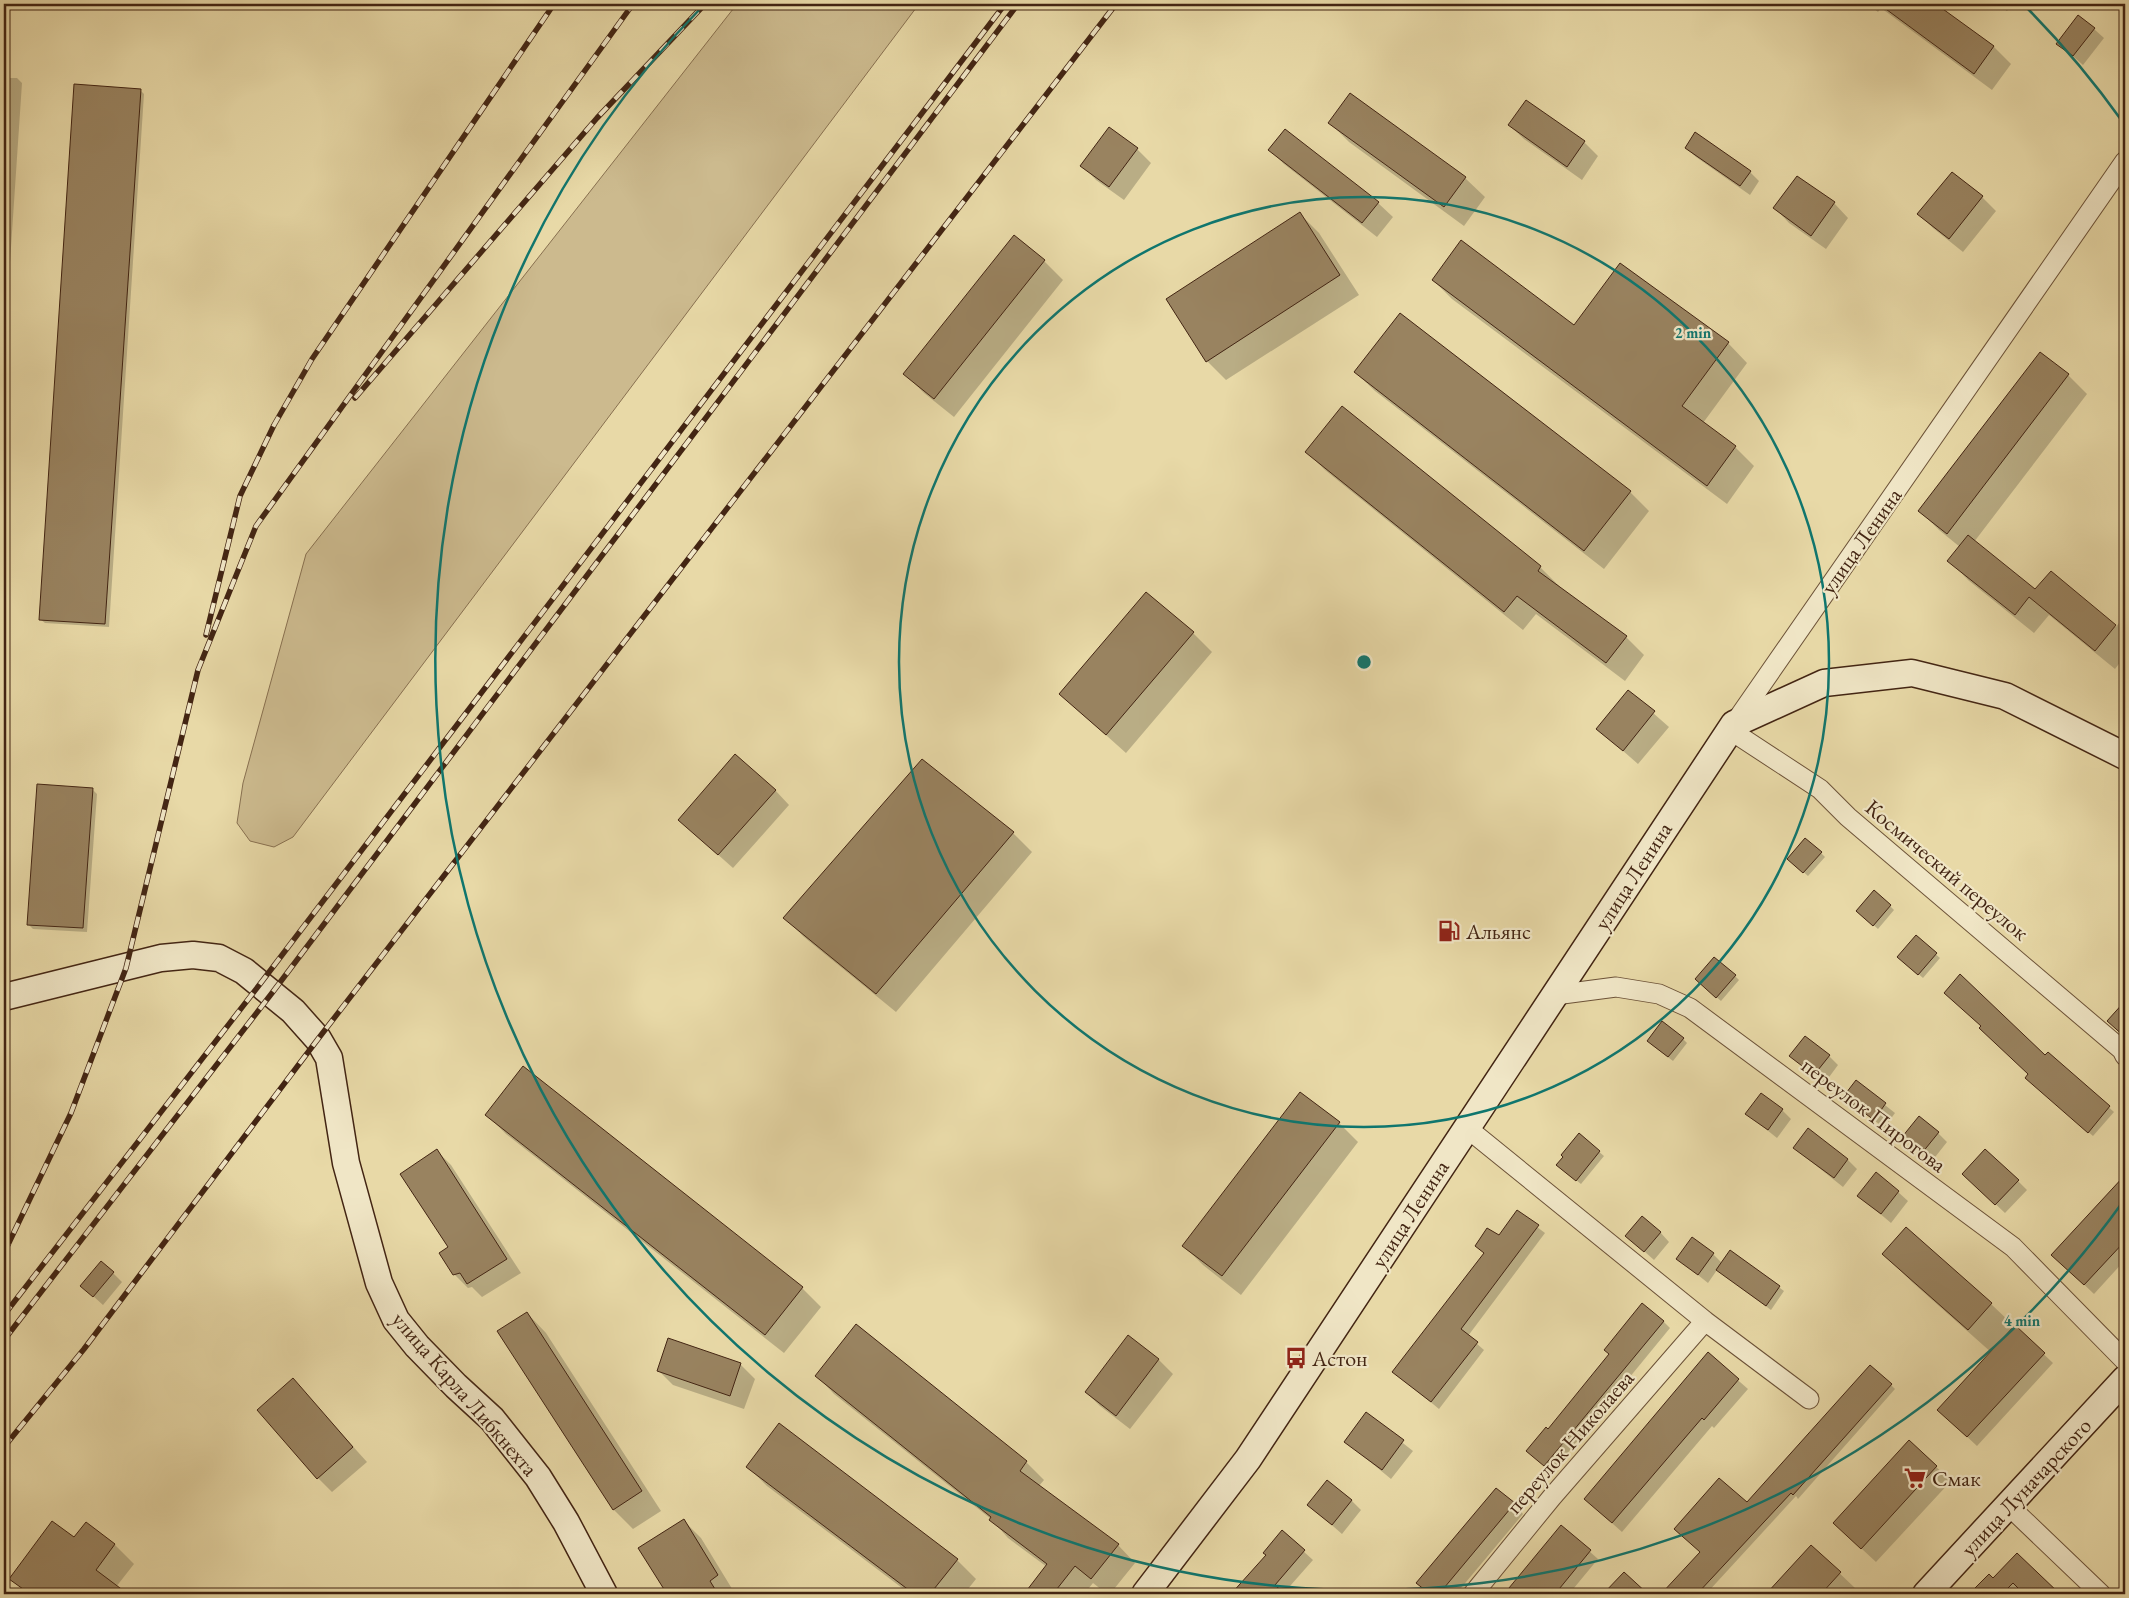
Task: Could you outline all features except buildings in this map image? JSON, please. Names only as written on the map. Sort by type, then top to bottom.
[{"type":"main road","points":[[1732,727],[1824,683],[1912,673],[2005,696],[2125,756]]},
{"type":"main road","name":"улица Ленина","points":[[1146,1594],[1248,1459],[1732,727]]},
{"type":"main road","name":"улица Карла Либкнехта","points":[[4,997],[161,958],[193,955],[219,958],[244,971],[293,1011],[318,1039],[329,1058],[346,1163],[379,1283],[396,1320],[450,1379],[492,1419],[538,1477],[566,1522],[604,1594]]},
{"type":"main road","name":"улица Луначарского","points":[[1926,1594],[2125,1379]]},
{"type":"street","name":"улица Ленина","points":[[1732,727],[2125,161]]},
{"type":"street","name":"Космический переулок","points":[[1732,727],[1820,789],[1848,817],[2122,1050],[2125,1056]]},
{"type":"street","name":"переулок Пирогова","points":[[1554,995],[1616,988],[1660,994],[1690,1008],[2013,1247],[2125,1361]]},
{"type":"street","points":[[1467,1128],[1705,1322],[1809,1399]]},
{"type":"street","name":"переулок Николаева","points":[[1474,1594],[1552,1497],[1705,1322]]},
{"type":"street","points":[[2009,1506],[2101,1594]]},
{"type":"shaded area","points":[[737,4],[919,4],[293,837],[274,847],[250,841],[237,823],[243,783],[306,554]]},
{"type":"railway","points":[[206,635],[240,496],[274,425],[312,359],[554,4]]},
{"type":"railway","points":[[4,1253],[71,1113],[126,968],[198,670],[256,526],[633,4]]},
{"type":"railway","points":[[355,398],[597,118],[705,4]]},
{"type":"railway","points":[[4,1315],[260,984],[1005,4]]},
{"type":"railway","points":[[4,1340],[272,993],[1018,4]]},
{"type":"railway","points":[[4,1447],[84,1349],[318,1039],[1116,4]]},
{"type":"place","name":"Альянс","points":[[1449,931]]},
{"type":"place","name":"Астон","points":[[1296,1358]]},
{"type":"place","name":"Смак","points":[[1915,1478]]}]
